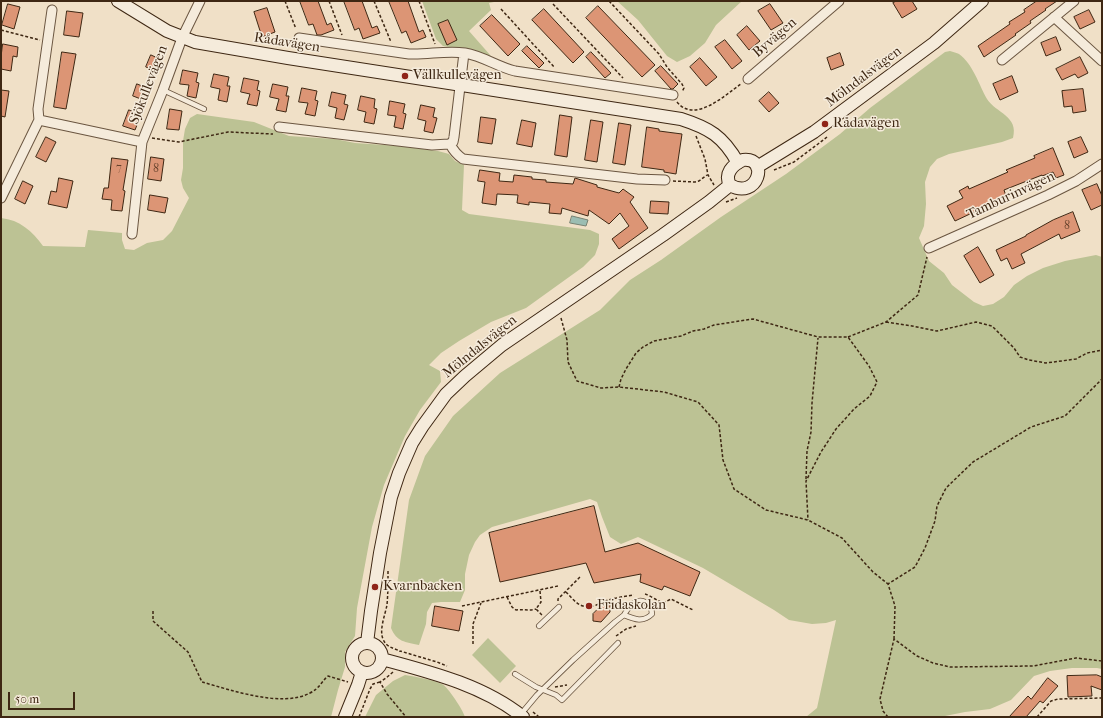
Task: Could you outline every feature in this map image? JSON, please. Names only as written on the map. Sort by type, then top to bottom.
[{"type":"street","name":"Rådavägen","points":[[118,1],[167,31],[195,42],[681,119],[704,128],[718,137],[726,145],[738,163]]},
{"type":"street","name":"Sjökullevägen","points":[[132,234],[143,139],[182,38],[200,1]]},
{"type":"street","name":"Byvägen","points":[[748,80],[839,1]]},
{"type":"street","name":"Mölndalsvägen","points":[[757,166],[814,132],[934,43],[982,1]]},
{"type":"street","points":[[1002,60],[1074,1]]},
{"type":"street","points":[[1,198],[39,120],[38,109],[52,10]]},
{"type":"street","points":[[1054,17],[1102,62]]},
{"type":"street","name":"Rådavägen","points":[[300,38],[409,54],[450,52],[464,53],[477,56],[506,69],[515,71],[673,95]]},
{"type":"street","points":[[276,130],[432,145],[450,144],[453,142],[454,137],[464,53]]},
{"type":"street","name":"Sjökullevägen","points":[[39,120],[143,139]]},
{"type":"street","points":[[450,144],[458,156],[463,159],[637,179],[665,180]]},
{"type":"street","points":[[743,160],[749,160],[757,166],[758,177],[749,187],[741,189],[730,185],[728,175],[732,168],[738,163],[743,160]]},
{"type":"street","name":"Tamburinvägen","points":[[929,248],[1048,195],[1076,181],[1102,164]]},
{"type":"street","name":"Mölndalsvägen","points":[[367,643],[380,553],[391,498],[399,473],[412,443],[446,394],[502,345],[663,235],[730,185]]},
{"type":"street","points":[[367,643],[374,645],[379,649],[382,659],[380,665],[369,673],[362,672],[357,669],[354,665],[352,657],[357,647],[367,643]]},
{"type":"street","points":[[382,659],[446,677],[468,686],[504,704],[521,716]]},
{"type":"street","points":[[346,717],[362,672]]},
{"type":"lane","points":[[163,90],[204,109]]},
{"type":"lane","points":[[521,716],[537,695],[573,660],[624,615],[632,603],[638,600],[644,601],[651,607],[652,614],[644,620],[637,620],[624,615]]},
{"type":"lane","points":[[539,626],[559,607]]},
{"type":"lane","points":[[515,674],[536,687],[556,695],[562,700],[617,641]]},
{"type":"path","points":[[285,1],[300,38]]},
{"type":"path","points":[[329,1],[342,34]]},
{"type":"path","points":[[374,1],[393,48]]},
{"type":"path","points":[[419,1],[436,49]]},
{"type":"path","points":[[609,1],[659,54],[667,68],[682,84],[684,88],[681,93],[673,95],[678,104],[685,109],[698,110],[706,108],[748,80]]},
{"type":"path","points":[[553,4],[623,78]]},
{"type":"path","points":[[501,9],[555,67]]},
{"type":"path","points":[[1,30],[48,41]]},
{"type":"path","points":[[143,139],[179,142],[228,132],[276,130]]},
{"type":"path","points":[[772,171],[794,162],[827,136]]},
{"type":"path","points":[[665,180],[695,182],[708,175]]},
{"type":"path","points":[[726,202],[738,198]]},
{"type":"path","points":[[619,387],[626,369],[636,353],[643,347],[654,341],[681,336],[714,325],[753,319],[818,337],[848,336],[886,322],[918,295],[929,248]]},
{"type":"path","points":[[560,315],[567,340],[568,362],[578,381],[601,388],[619,387],[664,392],[698,402],[719,425],[723,460],[734,489],[766,510],[808,520],[842,538],[873,572],[888,584],[895,606],[894,639],[880,699],[883,711],[888,717]]},
{"type":"path","points":[[886,322],[937,331],[976,322],[992,326],[1014,348],[1020,357],[1046,363],[1076,359],[1087,353],[1102,350]]},
{"type":"path","points":[[806,481],[821,452],[836,428],[854,409],[870,396],[877,382],[869,366],[848,336]]},
{"type":"path","points":[[808,520],[806,481],[807,451],[811,432],[818,337]]},
{"type":"path","points":[[888,584],[915,567],[925,548],[935,521],[937,506],[946,488],[973,462],[1031,427],[1065,416],[1102,379]]},
{"type":"path","points":[[388,567],[386,606],[381,634],[382,639],[390,648],[400,651]]},
{"type":"path","points":[[559,607],[558,599],[580,576]]},
{"type":"path","points":[[462,606],[558,586]]},
{"type":"path","points":[[507,597],[512,607],[516,610],[529,611],[536,609],[541,602],[540,590]]},
{"type":"path","points":[[473,644],[473,624],[481,602]]},
{"type":"path","points":[[536,609],[546,619]]},
{"type":"path","points":[[153,611],[153,621],[188,652],[202,682],[240,693],[270,698],[293,698],[303,696],[317,689],[328,676],[347,682]]},
{"type":"path","points":[[615,622],[617,641]]},
{"type":"path","points":[[894,639],[917,656],[933,663],[950,667],[1033,666],[1076,658],[1102,661]]},
{"type":"path","points":[[359,717],[373,684],[380,682]]},
{"type":"path","points":[[1037,717],[1051,701],[1058,699],[1102,698]]},
{"type":"green space","points":[[422,1],[499,1],[489,3],[491,10],[469,31],[491,56],[473,51],[443,46],[436,39]]},
{"type":"green space","points":[[617,1],[742,1],[716,25],[705,43],[690,56],[677,62],[667,56],[638,20]]},
{"type":"green space","points":[[950,51],[959,54],[968,63],[987,99],[1010,120],[1014,131],[1013,138],[1002,142],[949,154],[937,159],[930,167],[925,182],[926,204],[924,226],[919,238],[929,261],[944,273],[952,285],[974,302],[983,306],[993,304],[1004,297],[1014,285],[1043,268],[1065,261],[1096,255],[1102,257],[1102,669],[1072,668],[1050,671],[1034,676],[1011,700],[990,709],[965,712],[944,717],[806,717],[817,708],[836,620],[826,623],[812,624],[789,620],[703,568],[638,537],[621,544],[610,537],[597,502],[590,499],[492,527],[480,535],[469,555],[465,574],[465,590],[460,602],[432,603],[427,612],[426,624],[419,645],[399,639],[393,633],[391,628],[409,500],[425,456],[453,416],[500,373],[600,310],[630,280],[786,174],[840,134],[870,108],[945,52]]},
{"type":"green space","points":[[197,114],[254,122],[289,136],[399,146],[438,151],[449,154],[455,161],[464,165],[462,210],[469,214],[590,230],[599,234],[599,244],[595,255],[583,267],[526,308],[491,322],[441,353],[429,365],[440,371],[441,382],[420,410],[405,436],[384,485],[372,527],[357,608],[355,636],[345,652],[345,667],[331,717],[1,717],[1,218],[14,221],[25,227],[43,246],[85,247],[88,230],[122,233],[122,240],[125,249],[134,250],[147,243],[163,240],[172,231],[189,198],[183,188],[181,180],[183,168],[183,141],[185,129],[190,118]]},
{"type":"green space","points":[[488,638],[516,666],[500,683],[472,655]]},
{"type":"green space","points":[[405,675],[428,679],[445,686],[455,699],[465,717],[365,717],[376,695],[393,681]]},
{"type":"water","points":[[572,216],[588,220],[586,226],[570,223]]},
{"type":"building","points":[[300,1],[318,1],[327,25],[331,23],[334,30],[317,35],[313,24],[309,25]]},
{"type":"building","points":[[344,1],[362,1],[372,28],[377,26],[380,33],[363,39],[359,28],[355,30]]},
{"type":"building","points":[[389,1],[408,1],[419,32],[423,30],[426,37],[411,43],[406,31],[402,33]]},
{"type":"building","points":[[897,1],[912,1],[917,9],[902,18],[893,3]]},
{"type":"building","points":[[1037,1],[1057,1],[1030,21],[1031,23],[1015,34],[1016,35],[984,57],[978,46],[1010,24],[1009,22],[1025,12],[1024,10]]},
{"type":"building","points":[[8,4],[20,7],[14,29],[2,25]]},
{"type":"building","points":[[770,4],[783,23],[771,30],[758,11]]},
{"type":"building","points":[[598,6],[655,65],[642,77],[586,18]]},
{"type":"building","points":[[267,8],[275,32],[262,37],[254,12]]},
{"type":"building","points":[[544,9],[584,52],[573,63],[532,20]]},
{"type":"building","points":[[1089,10],[1095,22],[1080,29],[1074,17]]},
{"type":"building","points":[[67,11],[83,13],[79,37],[64,35]]},
{"type":"building","points":[[492,15],[520,44],[508,56],[480,26]]},
{"type":"building","points":[[448,20],[457,40],[447,45],[438,24]]},
{"type":"building","points":[[747,26],[760,41],[749,50],[737,35]]},
{"type":"building","points":[[1056,37],[1061,50],[1046,56],[1041,43]]},
{"type":"building","points":[[725,40],[742,61],[732,69],[715,47]]},
{"type":"building","points":[[3,44],[18,47],[17,57],[13,56],[11,71],[1,69]]},
{"type":"building","points":[[527,46],[544,63],[539,68],[522,51]]},
{"type":"building","points":[[62,52],[76,54],[66,109],[54,107]]},
{"type":"building","points":[[591,52],[611,73],[605,78],[586,57]]},
{"type":"building","points":[[840,53],[844,65],[831,70],[827,58]]},
{"type":"building","points":[[151,55],[162,60],[157,72],[146,67]]},
{"type":"building","points":[[1080,57],[1088,73],[1078,78],[1075,74],[1062,80],[1056,69]]},
{"type":"building","points":[[700,58],[717,77],[706,86],[690,67]]},
{"type":"building","points":[[661,66],[678,84],[673,89],[671,89],[655,71]]},
{"type":"building","points":[[183,70],[198,73],[196,82],[199,83],[196,98],[187,96],[189,85],[180,84]]},
{"type":"building","points":[[214,74],[229,77],[227,86],[230,86],[227,102],[218,100],[220,89],[211,87]]},
{"type":"building","points":[[1012,76],[1018,92],[1000,100],[993,84]]},
{"type":"building","points":[[244,78],[259,81],[257,90],[260,91],[257,106],[247,104],[250,94],[241,92]]},
{"type":"building","points":[[137,84],[150,89],[146,101],[133,96]]},
{"type":"building","points":[[273,84],[288,87],[286,96],[289,96],[286,112],[276,110],[279,99],[270,97]]},
{"type":"building","points":[[302,88],[317,91],[315,100],[318,101],[315,116],[305,114],[308,103],[299,102]]},
{"type":"building","points":[[1083,89],[1086,111],[1073,113],[1072,106],[1064,107],[1062,91]]},
{"type":"building","points":[[1,90],[9,91],[5,117],[1,116]]},
{"type":"building","points":[[332,92],[346,95],[344,104],[348,105],[344,120],[335,118],[337,108],[329,106]]},
{"type":"building","points":[[769,92],[779,103],[769,112],[759,101]]},
{"type":"building","points":[[361,96],[375,99],[374,108],[377,109],[374,124],[364,122],[366,112],[358,110]]},
{"type":"building","points":[[390,101],[405,104],[403,113],[406,114],[403,129],[394,127],[396,116],[388,115]]},
{"type":"building","points":[[421,105],[435,108],[433,117],[437,118],[433,133],[424,131],[426,121],[418,119]]},
{"type":"building","points":[[170,109],[182,111],[179,130],[167,129]]},
{"type":"building","points":[[129,110],[141,115],[135,130],[123,126]]},
{"type":"building","points":[[560,115],[572,117],[567,157],[555,155]]},
{"type":"building","points":[[481,117],[496,119],[492,144],[478,142]]},
{"type":"building","points":[[522,120],[536,123],[532,147],[517,144]]},
{"type":"building","points":[[591,120],[603,122],[597,162],[585,160]]},
{"type":"building","points":[[619,123],[631,125],[625,165],[613,163]]},
{"type":"building","points":[[647,127],[659,129],[659,131],[682,134],[676,174],[664,172],[664,170],[642,167]]},
{"type":"building","points":[[46,137],[56,142],[46,162],[36,157]]},
{"type":"building","points":[[1081,137],[1088,152],[1074,158],[1068,142]]},
{"type":"building","points":[[1053,148],[1064,175],[1056,178],[1053,172],[1004,190],[1007,199],[990,207],[989,205],[955,221],[947,206],[963,198],[959,191],[968,186],[969,189],[1008,172],[1006,170],[1035,158],[1034,156]]},
{"type":"building","points":[[151,157],[164,159],[161,181],[148,179]]},
{"type":"building","points":[[112,158],[128,160],[123,190],[125,191],[122,211],[111,210],[112,200],[102,199],[104,188],[108,188]]},
{"type":"building","points":[[480,170],[500,173],[499,181],[513,182],[514,175],[546,180],[546,182],[573,184],[575,178],[597,185],[597,187],[619,193],[623,189],[634,197],[630,202],[648,228],[619,249],[612,239],[629,226],[620,213],[609,224],[589,210],[588,216],[562,208],[561,214],[549,213],[550,204],[529,202],[529,205],[517,203],[518,195],[497,194],[496,205],[482,203],[485,182],[478,181]]},
{"type":"building","points":[[59,178],[73,181],[67,208],[48,204],[51,191],[56,192]]},
{"type":"building","points":[[23,181],[33,186],[25,204],[15,199]]},
{"type":"building","points":[[1097,184],[1102,196],[1102,205],[1091,210],[1082,190]]},
{"type":"building","points":[[150,195],[168,198],[165,213],[148,210]]},
{"type":"building","points":[[651,201],[669,202],[668,214],[650,213]]},
{"type":"building","points":[[1073,212],[1080,231],[1061,239],[1059,234],[1021,254],[1025,263],[1012,269],[1007,258],[1001,261],[996,250],[1026,236],[1053,220]]},
{"type":"building","points":[[978,247],[994,275],[980,283],[964,256]]},
{"type":"building","points":[[594,506],[605,552],[638,543],[700,572],[690,596],[664,586],[662,590],[640,582],[641,574],[594,583],[586,563],[500,582],[489,533]]},
{"type":"building","points":[[603,604],[610,604],[610,612],[601,622],[593,621],[593,614]]},
{"type":"building","points":[[435,606],[463,611],[459,631],[432,626]]},
{"type":"building","points":[[1097,675],[1102,677],[1102,690],[1091,686],[1092,696],[1068,697],[1067,676]]},
{"type":"building","points":[[1048,678],[1058,686],[1043,703],[1040,701],[1026,717],[1009,717],[1028,696],[1031,699]]},
{"type":"place","name":"Vällkullevägen","points":[[405,76]]},
{"type":"place","name":"Rådavägen","points":[[825,124]]},
{"type":"place","name":"Kvarnbacken","points":[[375,587]]},
{"type":"place","name":"Fridaskolan","points":[[589,606]]}]
